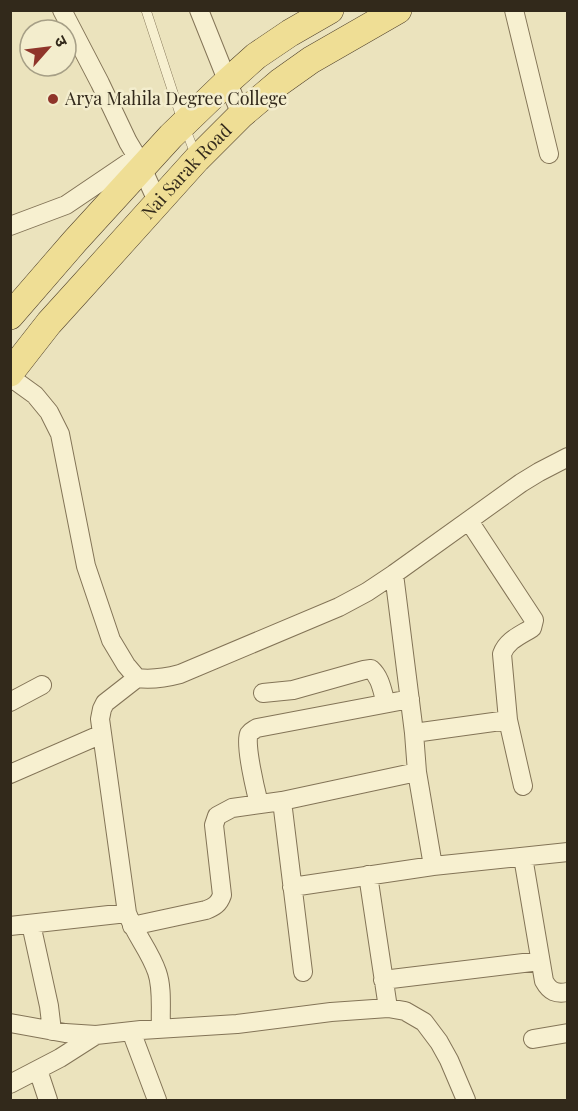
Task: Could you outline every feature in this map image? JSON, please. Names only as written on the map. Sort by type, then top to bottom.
[{"type":"main road","name":"Nai Sarak Road","points":[[10,316],[139,162],[184,124],[256,56],[330,10]]},
{"type":"main road","name":"Nai Sarak Road","points":[[10,373],[49,323],[158,202],[241,115],[280,82],[311,60],[398,10]]},
{"type":"main road","points":[[52,268],[78,291]]},
{"type":"street","points":[[62,10],[158,202]]},
{"type":"street","points":[[199,10],[241,115]]},
{"type":"street","points":[[514,10],[549,154]]},
{"type":"street","points":[[10,226],[66,205],[139,162]]},
{"type":"street","points":[[10,379],[35,395],[49,412],[60,434],[86,566],[111,640],[137,678]]},
{"type":"street","points":[[161,1028],[160,984],[157,971],[130,920],[100,718],[105,703],[137,678],[165,678],[180,674],[339,607],[367,592],[539,472],[567,456]]},
{"type":"street","points":[[469,521],[534,620],[532,628],[508,643],[502,654],[508,720],[523,786]]},
{"type":"street","points":[[394,574],[417,772],[433,866]]},
{"type":"street","points":[[263,693],[293,690],[371,669],[377,674],[386,703]]},
{"type":"street","points":[[10,702],[42,685]]},
{"type":"street","points":[[259,804],[248,746],[249,734],[252,731],[257,728],[410,699]]},
{"type":"street","points":[[414,733],[508,720]]},
{"type":"street","points":[[10,774],[102,734]]},
{"type":"street","points":[[10,926],[130,920],[206,910],[220,901],[222,895],[214,825],[217,816],[232,808],[282,801],[417,772]]},
{"type":"street","points":[[282,801],[303,972]]},
{"type":"street","points":[[291,887],[433,866],[567,852]]},
{"type":"street","points":[[523,857],[544,981],[552,992],[567,992]]},
{"type":"street","points":[[368,875],[388,1008]]},
{"type":"street","points":[[31,924],[52,1030]]},
{"type":"street","points":[[383,980],[540,961]]},
{"type":"street","points":[[10,1023],[96,1035],[161,1028],[237,1024],[331,1012],[388,1008],[405,1011],[424,1022],[449,1060],[465,1101]]},
{"type":"street","points":[[131,1031],[157,1101]]},
{"type":"street","points":[[533,1039],[567,1033]]},
{"type":"street","points":[[10,1084],[96,1035]]},
{"type":"street","points":[[38,1070],[48,1101]]},
{"type":"lane","points":[[146,10],[198,159]]},
{"type":"place","name":"Arya Mahila Degree College","points":[[53,99]]}]
